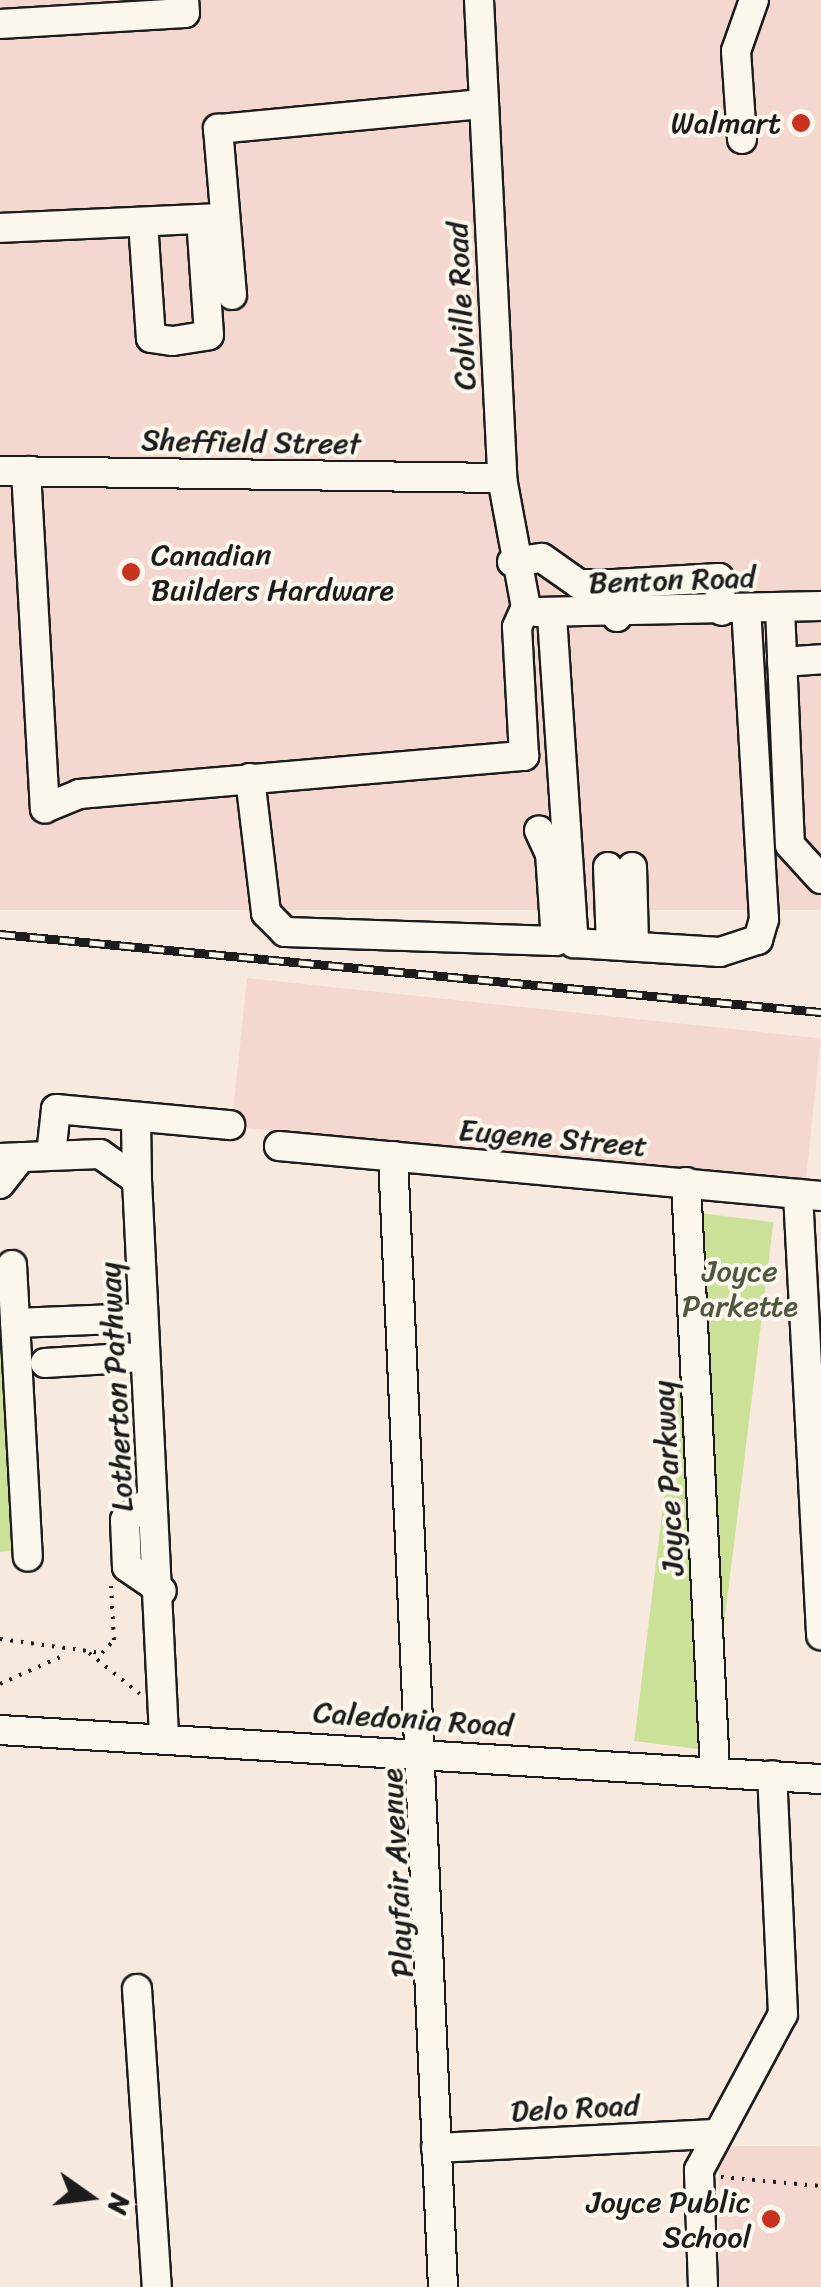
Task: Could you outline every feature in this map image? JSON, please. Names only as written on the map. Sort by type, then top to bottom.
[{"type":"street","points":[[0,24],[185,13],[184,0]]},
{"type":"street","name":"Colville Road","points":[[480,0],[502,478],[512,562],[539,611]]},
{"type":"street","points":[[742,139],[736,50],[754,0]]},
{"type":"street","points":[[153,222],[151,338],[172,341],[209,335],[218,129],[484,104]]},
{"type":"street","points":[[0,228],[213,218]]},
{"type":"street","points":[[213,218],[232,294]]},
{"type":"street","points":[[13,471],[45,808],[79,794],[524,756],[517,627],[539,611]]},
{"type":"street","name":"Sheffield Street","points":[[13,471],[502,478]]},
{"type":"street","points":[[512,562],[542,558],[579,584],[720,578],[734,610],[758,940],[720,952],[574,944],[539,611]]},
{"type":"street","points":[[614,584],[617,617]]},
{"type":"street","name":"Benton Road","points":[[539,611],[617,617],[821,606]]},
{"type":"street","points":[[780,608],[790,845],[821,879]]},
{"type":"street","points":[[782,662],[821,659]]},
{"type":"street","points":[[250,778],[266,913],[285,932],[556,941],[550,854],[539,830]]},
{"type":"street","points":[[620,867],[623,944]]},
{"type":"street","points":[[51,1155],[56,1109],[230,1125]]},
{"type":"street","name":"Lotherton Pathway","points":[[136,1119],[142,1357],[151,1500],[162,1591],[164,1736]]},
{"type":"street","name":"Eugene Street","points":[[278,1146],[809,1195]]},
{"type":"street","points":[[0,1184],[10,1158],[51,1155],[108,1156],[137,1180]]},
{"type":"street","name":"Playfair Avenue","points":[[393,1156],[424,1751],[443,2287]]},
{"type":"street","name":"Joyce Parkway","points":[[686,1182],[715,1772]]},
{"type":"street","points":[[809,1195],[821,1635]]},
{"type":"street","points":[[12,1264],[28,1557]]},
{"type":"street","points":[[16,1323],[142,1318]]},
{"type":"street","points":[[45,1363],[142,1357]]},
{"type":"street","name":"Caledonia Road","points":[[0,1730],[424,1751],[821,1779]]},
{"type":"street","points":[[702,2287],[698,2185],[716,2134],[783,2014],[772,1775]]},
{"type":"street","points":[[137,1989],[156,2287]]},
{"type":"street","name":"Delo Road","points":[[436,2148],[716,2134]]},
{"type":"path","points":[[0,1639],[67,1654],[90,1653],[114,1640],[111,1575]]},
{"type":"path","points":[[90,1653],[134,1691],[165,1700]]},
{"type":"path","points":[[0,1684],[67,1654]]},
{"type":"path","points":[[720,2177],[821,2186]]},
{"type":"shaded area","points":[[0,0],[821,0],[821,910],[0,910]]},
{"type":"shaded area","points":[[247,978],[821,1038],[805,1186],[231,1126]]},
{"type":"shaded area","name":"Joyce Public School","points":[[719,2146],[821,2146],[821,2287],[719,2287]]},
{"type":"green space","name":"Joyce Parkette","points":[[699,1213],[773,1222],[709,1750],[634,1741]]},
{"type":"green space","points":[[0,1275],[15,1551],[0,1552]]},
{"type":"railway","points":[[0,934],[821,1012]]},
{"type":"place","name":"Walmart","points":[[801,123]]},
{"type":"place","name":"Canadian Builders Hardware","points":[[131,572]]},
{"type":"place","name":"Joyce Public School","points":[[771,2219]]}]
